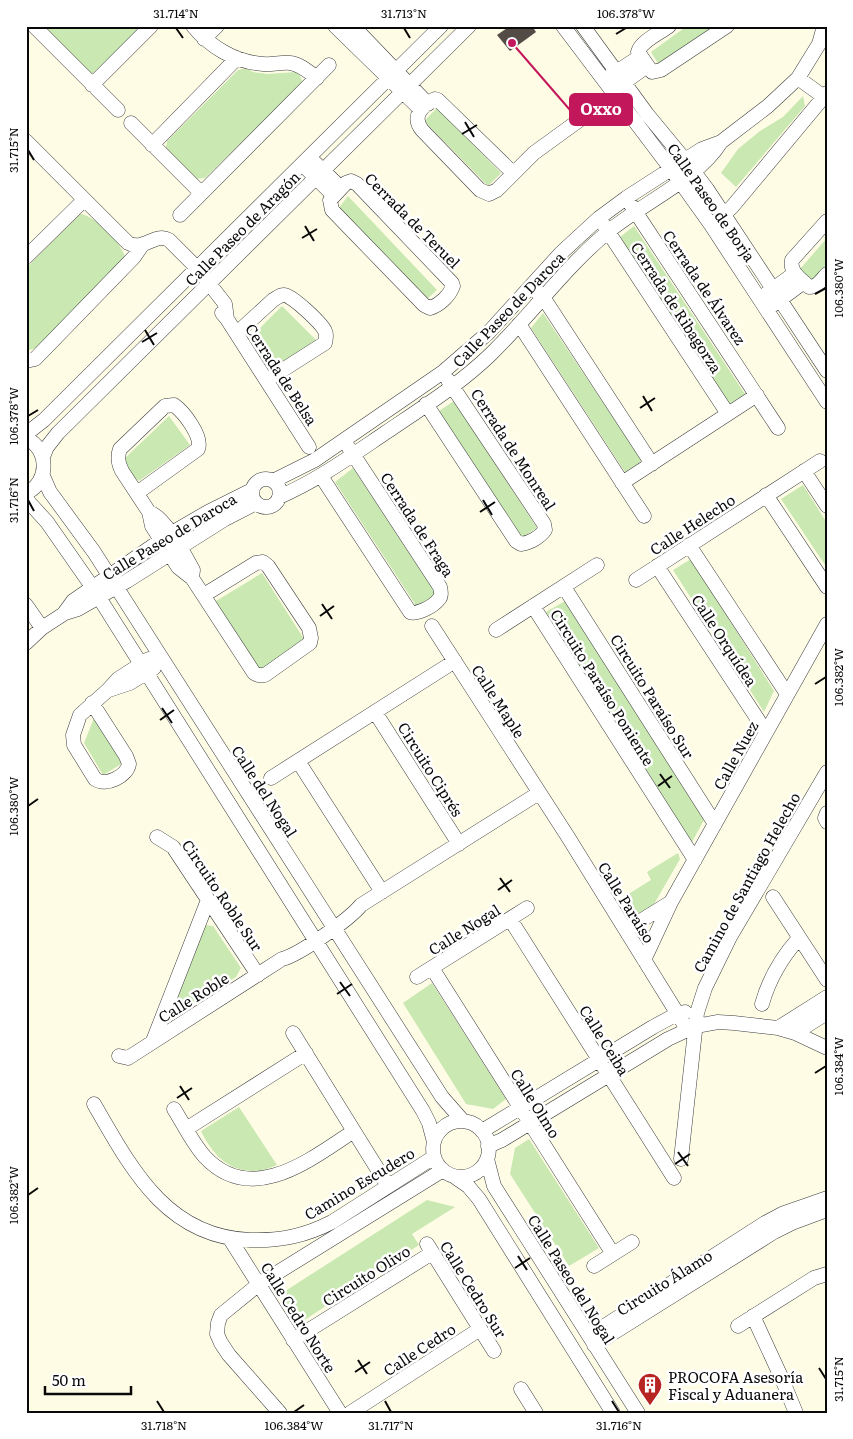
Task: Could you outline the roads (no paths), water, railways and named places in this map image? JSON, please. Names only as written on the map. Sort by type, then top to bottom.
[{"type":"street","points":[[34,26],[118,110]]},
{"type":"street","points":[[92,84],[151,26]]},
{"type":"street","points":[[217,26],[199,31],[216,48],[237,58],[261,64],[290,63],[300,66],[317,78]]},
{"type":"street","points":[[335,26],[392,74]]},
{"type":"street","points":[[353,26],[392,74],[424,107]]},
{"type":"street","name":"Calle Paseo de Aragón","points":[[26,434],[44,420],[441,26]]},
{"type":"street","name":"Calle Paseo de Aragón","points":[[43,456],[47,447],[58,433],[468,26]]},
{"type":"street","name":"Calle Paseo de Borja","points":[[563,26],[711,225],[827,402]]},
{"type":"street","name":"Calle Paseo de Borja","points":[[583,26],[648,114],[689,165],[827,372]]},
{"type":"street","points":[[669,26],[639,48],[638,52],[652,72],[661,70],[727,26]]},
{"type":"street","name":"Calle Paseo de Daroca","points":[[273,481],[301,468],[442,372],[480,340],[561,252],[599,218],[626,198],[671,169],[708,159],[720,142],[768,106],[798,78],[819,44],[824,26]]},
{"type":"street","points":[[152,145],[237,58]]},
{"type":"street","points":[[607,86],[644,61]]},
{"type":"street","points":[[180,215],[329,66]]},
{"type":"street","points":[[711,225],[724,215],[825,95],[798,78]]},
{"type":"street","points":[[513,173],[441,102],[435,99],[424,107],[416,118],[419,126],[480,190],[484,193],[493,193],[534,153],[585,116],[588,108]]},
{"type":"street","points":[[131,123],[201,193]]},
{"type":"street","points":[[26,142],[128,244],[132,246],[147,243]]},
{"type":"street","points":[[305,160],[337,192]]},
{"type":"street","name":"Calle Paseo de Daroca","points":[[279,497],[321,476],[453,386],[492,353],[608,232],[680,181],[689,165]]},
{"type":"street","name":"Cerrada de Teruel","points":[[348,182],[357,184],[452,283],[453,286],[450,292],[437,305],[430,308],[424,305],[332,210],[329,203],[337,192],[348,182]]},
{"type":"street","name":"Cerrada de Álvarez","points":[[626,198],[778,428]]},
{"type":"street","points":[[26,257],[84,200]]},
{"type":"street","name":"Cerrada de Ribagorza","points":[[599,218],[728,414]]},
{"type":"street","points":[[827,221],[792,260],[792,270],[809,287],[814,287],[827,274]]},
{"type":"street","name":"Cerrada de Belsa","points":[[147,243],[157,237],[164,237],[169,240],[206,287],[218,309],[228,318],[309,447]]},
{"type":"street","points":[[26,362],[35,359],[147,243]]},
{"type":"street","points":[[763,304],[799,278]]},
{"type":"street","points":[[530,286],[543,298],[652,464]]},
{"type":"street","points":[[237,333],[273,300],[284,295],[293,300],[326,332],[325,343],[267,380]]},
{"type":"street","points":[[519,324],[644,516]]},
{"type":"street","points":[[480,340],[492,353]]},
{"type":"street","name":"Cerrada de Monreal","points":[[426,404],[516,540],[521,544],[527,544],[542,534],[545,530],[544,524],[442,372]]},
{"type":"street","points":[[622,483],[756,395]]},
{"type":"street","points":[[137,493],[198,449],[200,440],[197,434],[183,413],[174,405],[165,406],[120,449],[119,464],[137,493],[149,512],[162,520],[166,537],[174,550],[178,567],[192,578],[251,669],[258,675],[265,675],[310,643],[312,638],[310,628],[268,566],[263,562],[256,562],[204,595]]},
{"type":"street","points":[[26,438],[39,448],[43,456],[44,466],[43,476],[38,484],[26,493]]},
{"type":"street","name":"Cerrada de Fraga","points":[[321,476],[410,612],[414,614],[419,613],[439,599],[441,594],[440,587],[343,440]]},
{"type":"street","name":"Calle Helecho","points":[[636,580],[820,461]]},
{"type":"street","points":[[804,471],[827,506]]},
{"type":"street","name":"Calle del Nogal","points":[[43,476],[50,492],[94,552],[442,1097],[463,1121]]},
{"type":"street","points":[[264,479],[273,481],[279,488],[279,497],[273,505],[264,507],[254,496],[256,482],[264,479]]},
{"type":"street","points":[[766,495],[827,587]]},
{"type":"street","name":"Calle Paseo de Daroca","points":[[112,582],[126,581],[225,519],[254,496]]},
{"type":"street","name":"Calle Paseo de Daroca","points":[[26,643],[42,628],[65,613],[73,601],[96,592],[112,582],[166,537],[208,512],[254,496]]},
{"type":"street","points":[[26,500],[47,522],[96,592],[312,938],[423,1111],[429,1123],[434,1142],[434,1157],[437,1164],[468,1186],[479,1199],[613,1413]]},
{"type":"street","name":"Calle Orquídea","points":[[689,545],[788,694]]},
{"type":"street","points":[[496,630],[597,565]]},
{"type":"street","name":"Calle Orquídea","points":[[657,566],[766,732]]},
{"type":"street","name":"Circuito Paraíso Sur","points":[[564,586],[715,824]]},
{"type":"street","points":[[26,605],[42,628]]},
{"type":"street","name":"Circuito Paraíso Poniente","points":[[533,606],[695,860]]},
{"type":"street","name":"Calle Nuez","points":[[644,960],[671,902],[827,624]]},
{"type":"street","name":"Calle Maple","points":[[432,626],[539,793]]},
{"type":"street","points":[[92,703],[126,756],[129,764],[127,771],[109,782],[101,782],[95,779],[74,745],[73,735],[80,715],[92,703],[108,690],[118,679],[144,668],[161,658]]},
{"type":"street","points":[[271,778],[455,661]]},
{"type":"street","name":"Circuito Ciprés","points":[[376,712],[459,844]]},
{"type":"street","points":[[298,760],[382,892]]},
{"type":"street","name":"Camino de Santiago Helecho","points":[[681,1159],[693,1023],[710,976],[730,937],[827,772]]},
{"type":"street","points":[[331,925],[352,915],[361,905],[539,793]]},
{"type":"street","name":"Calle Paraíso","points":[[539,793],[677,1014],[693,1023]]},
{"type":"street","points":[[827,813],[825,818],[827,822]]},
{"type":"street","name":"Circuito Roble Sur","points":[[157,837],[173,847],[258,975]]},
{"type":"street","points":[[773,897],[827,980]]},
{"type":"street","points":[[153,1041],[208,900]]},
{"type":"street","name":"Calle Nuez","points":[[626,930],[671,902]]},
{"type":"street","name":"Calle Nogal","points":[[417,977],[527,908]]},
{"type":"street","name":"Calle Ceiba","points":[[510,919],[674,1178]]},
{"type":"street","name":"Calle Roble","points":[[119,1056],[128,1058],[258,975],[282,958],[290,948],[312,938],[331,925]]},
{"type":"street","points":[[762,1004],[766,991],[782,958],[799,938]]},
{"type":"street","name":"Calle Olmo","points":[[432,968],[613,1254]]},
{"type":"street","points":[[778,1028],[827,997]]},
{"type":"street","points":[[795,1033],[827,1013]]},
{"type":"street","points":[[482,1131],[677,1014]]},
{"type":"street","points":[[456,1177],[471,1175],[483,1166],[488,1153],[502,1140],[693,1023],[756,1024],[778,1028],[795,1033],[827,1048]]},
{"type":"street","points":[[293,1033],[388,1186]]},
{"type":"street","points":[[186,1129],[306,1053]]},
{"type":"street","name":"Camino Escudero","points":[[94,1104],[118,1145],[144,1183],[160,1202],[186,1221],[216,1235],[230,1239],[269,1240],[304,1234],[332,1222],[434,1157]]},
{"type":"street","points":[[174,1109],[203,1155],[212,1164],[233,1175],[248,1178],[263,1179],[277,1176],[296,1168],[354,1131]]},
{"type":"street","points":[[434,1142],[444,1127],[463,1121],[482,1131],[488,1153]]},
{"type":"street","name":"Calle Paseo del Nogal","points":[[488,1153],[494,1186],[638,1413]]},
{"type":"street","points":[[280,1413],[229,1355],[221,1343],[218,1334],[218,1323],[221,1315],[259,1284],[443,1170]]},
{"type":"street","name":"Circuito Álamo","points":[[592,1340],[722,1257],[784,1213],[827,1198]]},
{"type":"street","name":"Circuito Álamo","points":[[722,1257],[792,1223],[827,1210]]},
{"type":"street","name":"Calle Cedro Norte","points":[[230,1239],[340,1413]]},
{"type":"street","points":[[594,1266],[632,1242]]},
{"type":"street","name":"Calle Cedro Sur","points":[[429,1248],[494,1351]]},
{"type":"street","name":"Circuito Olivo","points":[[293,1340],[429,1248]]},
{"type":"street","points":[[738,1326],[814,1278],[827,1274]]},
{"type":"street","points":[[754,1316],[796,1413]]},
{"type":"street","name":"Calle Cedro","points":[[350,1413],[480,1329]]},
{"type":"street","points":[[521,1389],[530,1411]]},
{"type":"place","name":"Oxxo","points":[[512,43]]},
{"type":"place","name":"PROCOFA Asesoría Fiscal y Aduanera","points":[[650,1406]]}]
